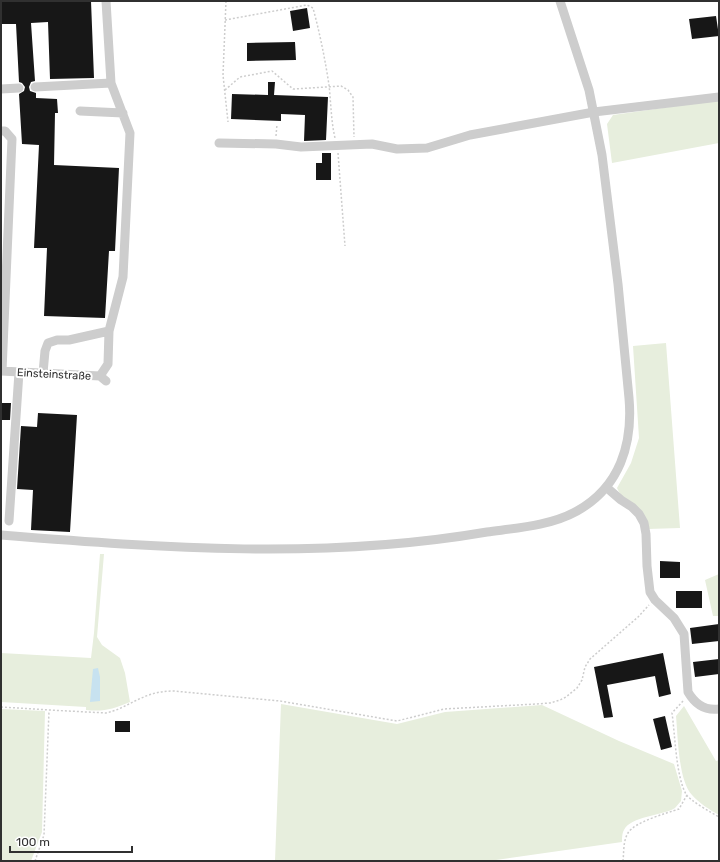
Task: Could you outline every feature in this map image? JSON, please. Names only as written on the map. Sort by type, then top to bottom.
[{"type":"street","points":[[43,373],[45,351],[48,343],[57,340],[70,340],[109,331],[123,278],[130,133],[111,83],[106,1]]},
{"type":"street","points":[[1,535],[246,550],[308,549],[377,545],[458,537],[551,521],[577,511],[597,496],[613,478],[626,451],[630,414],[612,233],[602,155],[589,90],[560,1]]},
{"type":"street","points":[[35,87],[111,83]]},
{"type":"street","points":[[1,88],[19,88]]},
{"type":"street","points":[[219,143],[276,144],[301,147],[372,144],[397,149],[427,148],[470,135],[594,112],[719,97]]},
{"type":"street","points":[[80,111],[123,113]]},
{"type":"street","points":[[2,371],[12,139],[3,131]]},
{"type":"street","name":"Einsteinstraße","points":[[2,371],[43,373],[103,379],[108,364],[109,331]]},
{"type":"street","points":[[9,521],[19,372]]},
{"type":"street","points":[[606,486],[621,500],[632,507],[639,514],[644,524],[650,592],[655,600],[674,618],[684,634],[688,692],[693,700],[701,707],[713,710],[719,709]]},
{"type":"path","points":[[226,1],[223,75],[228,122]]},
{"type":"path","points":[[225,20],[307,5],[313,8],[320,36],[329,86],[333,129],[337,145],[345,246]]},
{"type":"path","points":[[225,90],[240,77],[272,71],[293,89],[341,86],[348,90],[353,98],[355,145]]},
{"type":"path","points":[[276,144],[277,124]]},
{"type":"path","points":[[1,706],[106,713],[148,695],[174,691],[280,701],[397,721],[444,709],[550,703],[566,697],[577,688],[582,680],[585,667],[590,659],[655,600]]},
{"type":"path","points":[[688,692],[681,705],[672,713],[680,779],[687,795],[719,817]]},
{"type":"path","points":[[35,861],[44,834],[49,710]]},
{"type":"path","points":[[623,861],[624,842],[631,828],[679,809],[687,795]]},
{"type":"green space","points":[[719,100],[719,143],[612,163],[607,124],[613,115]]},
{"type":"green space","points":[[666,343],[680,528],[648,529],[617,488],[631,463],[639,438],[633,346]]},
{"type":"green space","points":[[100,554],[104,554],[97,637],[102,645],[120,658],[125,673],[130,702],[98,711],[86,710],[86,707],[1,702],[1,653],[91,658]]},
{"type":"green space","points":[[719,574],[719,616],[713,616],[705,580]]},
{"type":"green space","points":[[281,704],[397,724],[445,712],[542,705],[619,741],[674,764],[682,791],[681,801],[675,808],[669,811],[640,819],[628,825],[623,831],[622,842],[489,861],[275,861]]},
{"type":"green space","points":[[684,706],[716,761],[719,760],[719,815],[692,795],[687,788],[684,779],[681,769],[676,716]]},
{"type":"green space","points":[[1,709],[45,711],[42,832],[31,861],[1,861]]},
{"type":"water","points":[[98,668],[100,677],[100,701],[90,702],[93,669]]},
{"type":"building","points":[[1,1],[91,1],[94,78],[50,79],[48,22],[31,23],[35,81],[31,82],[29,87],[30,91],[36,93],[36,98],[57,99],[58,113],[55,113],[54,165],[119,168],[115,251],[109,251],[105,318],[44,316],[47,248],[34,248],[39,145],[22,144],[19,94],[24,91],[25,87],[19,82],[16,24],[1,24]]},
{"type":"building","points":[[307,8],[310,28],[293,31],[290,11]]},
{"type":"building","points":[[716,16],[719,36],[692,39],[689,19]]},
{"type":"building","points":[[295,42],[296,60],[247,61],[247,43]]},
{"type":"building","points":[[268,82],[275,82],[274,95],[328,97],[326,140],[304,141],[305,115],[281,114],[281,121],[231,119],[232,94],[268,95]]},
{"type":"building","points":[[322,153],[331,153],[331,180],[316,180],[316,163],[322,163]]},
{"type":"building","points":[[1,403],[11,403],[10,420],[1,420]]},
{"type":"building","points":[[38,413],[77,415],[70,532],[31,530],[33,490],[17,489],[21,426],[37,427]]},
{"type":"building","points":[[660,561],[680,562],[680,578],[660,578]]},
{"type":"building","points":[[676,591],[702,591],[702,608],[676,608]]},
{"type":"building","points":[[719,624],[719,641],[692,644],[690,628]]},
{"type":"building","points":[[663,653],[671,694],[659,697],[655,676],[607,685],[613,717],[604,718],[594,667]]},
{"type":"building","points":[[719,659],[719,674],[695,677],[693,662]]},
{"type":"building","points":[[665,716],[672,747],[661,750],[653,719]]},
{"type":"building","points":[[115,721],[130,721],[130,732],[115,732]]}]
